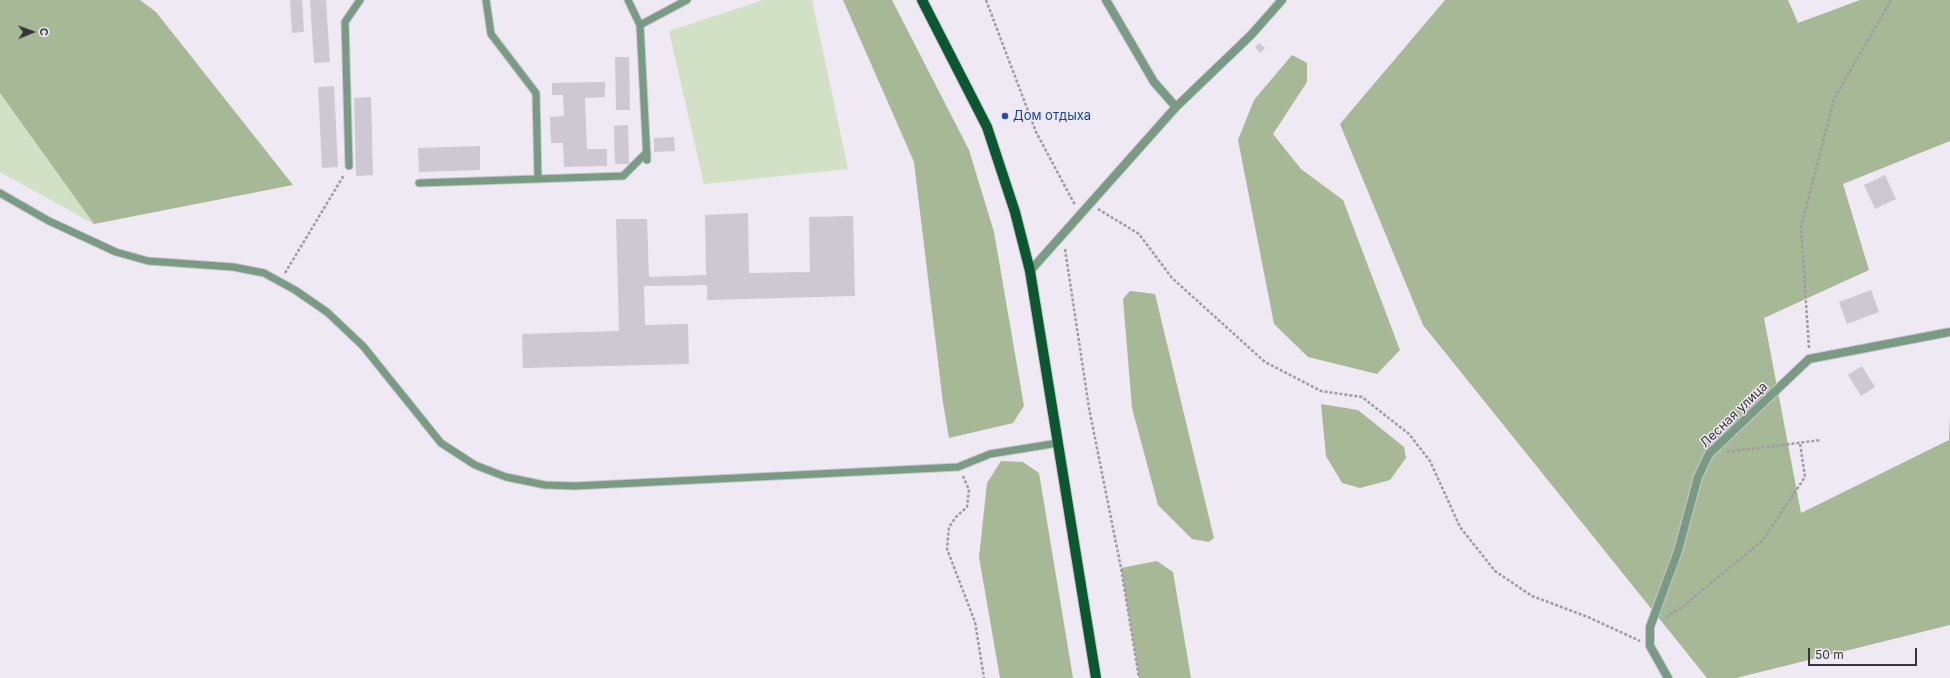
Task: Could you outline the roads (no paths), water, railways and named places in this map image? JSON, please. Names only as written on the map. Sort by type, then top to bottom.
[{"type":"main road","points":[[922,0],[987,127],[1016,212],[1030,271],[1096,678]]},
{"type":"street","points":[[1106,0],[1154,82],[1176,107]]},
{"type":"street","points":[[1030,271],[1091,205],[1176,107],[1252,35],[1282,0]]},
{"type":"street","name":"Лесная улица","points":[[1668,678],[1650,646],[1650,627],[1678,551],[1698,477],[1709,454],[1809,359],[1950,332]]},
{"type":"lane","points":[[349,166],[345,22],[360,0]]},
{"type":"lane","points":[[486,0],[491,34],[536,93],[538,179]]},
{"type":"lane","points":[[419,183],[624,176],[647,156],[640,25],[628,0]]},
{"type":"lane","points":[[640,25],[687,0]]},
{"type":"lane","points":[[0,193],[49,221],[116,252],[148,261],[233,266],[264,273],[327,312],[364,346],[441,443],[475,465],[506,477],[545,485],[575,486],[958,466],[990,454],[1058,443]]},
{"type":"place","name":"Дом отдыха","points":[[1005,116]]}]
